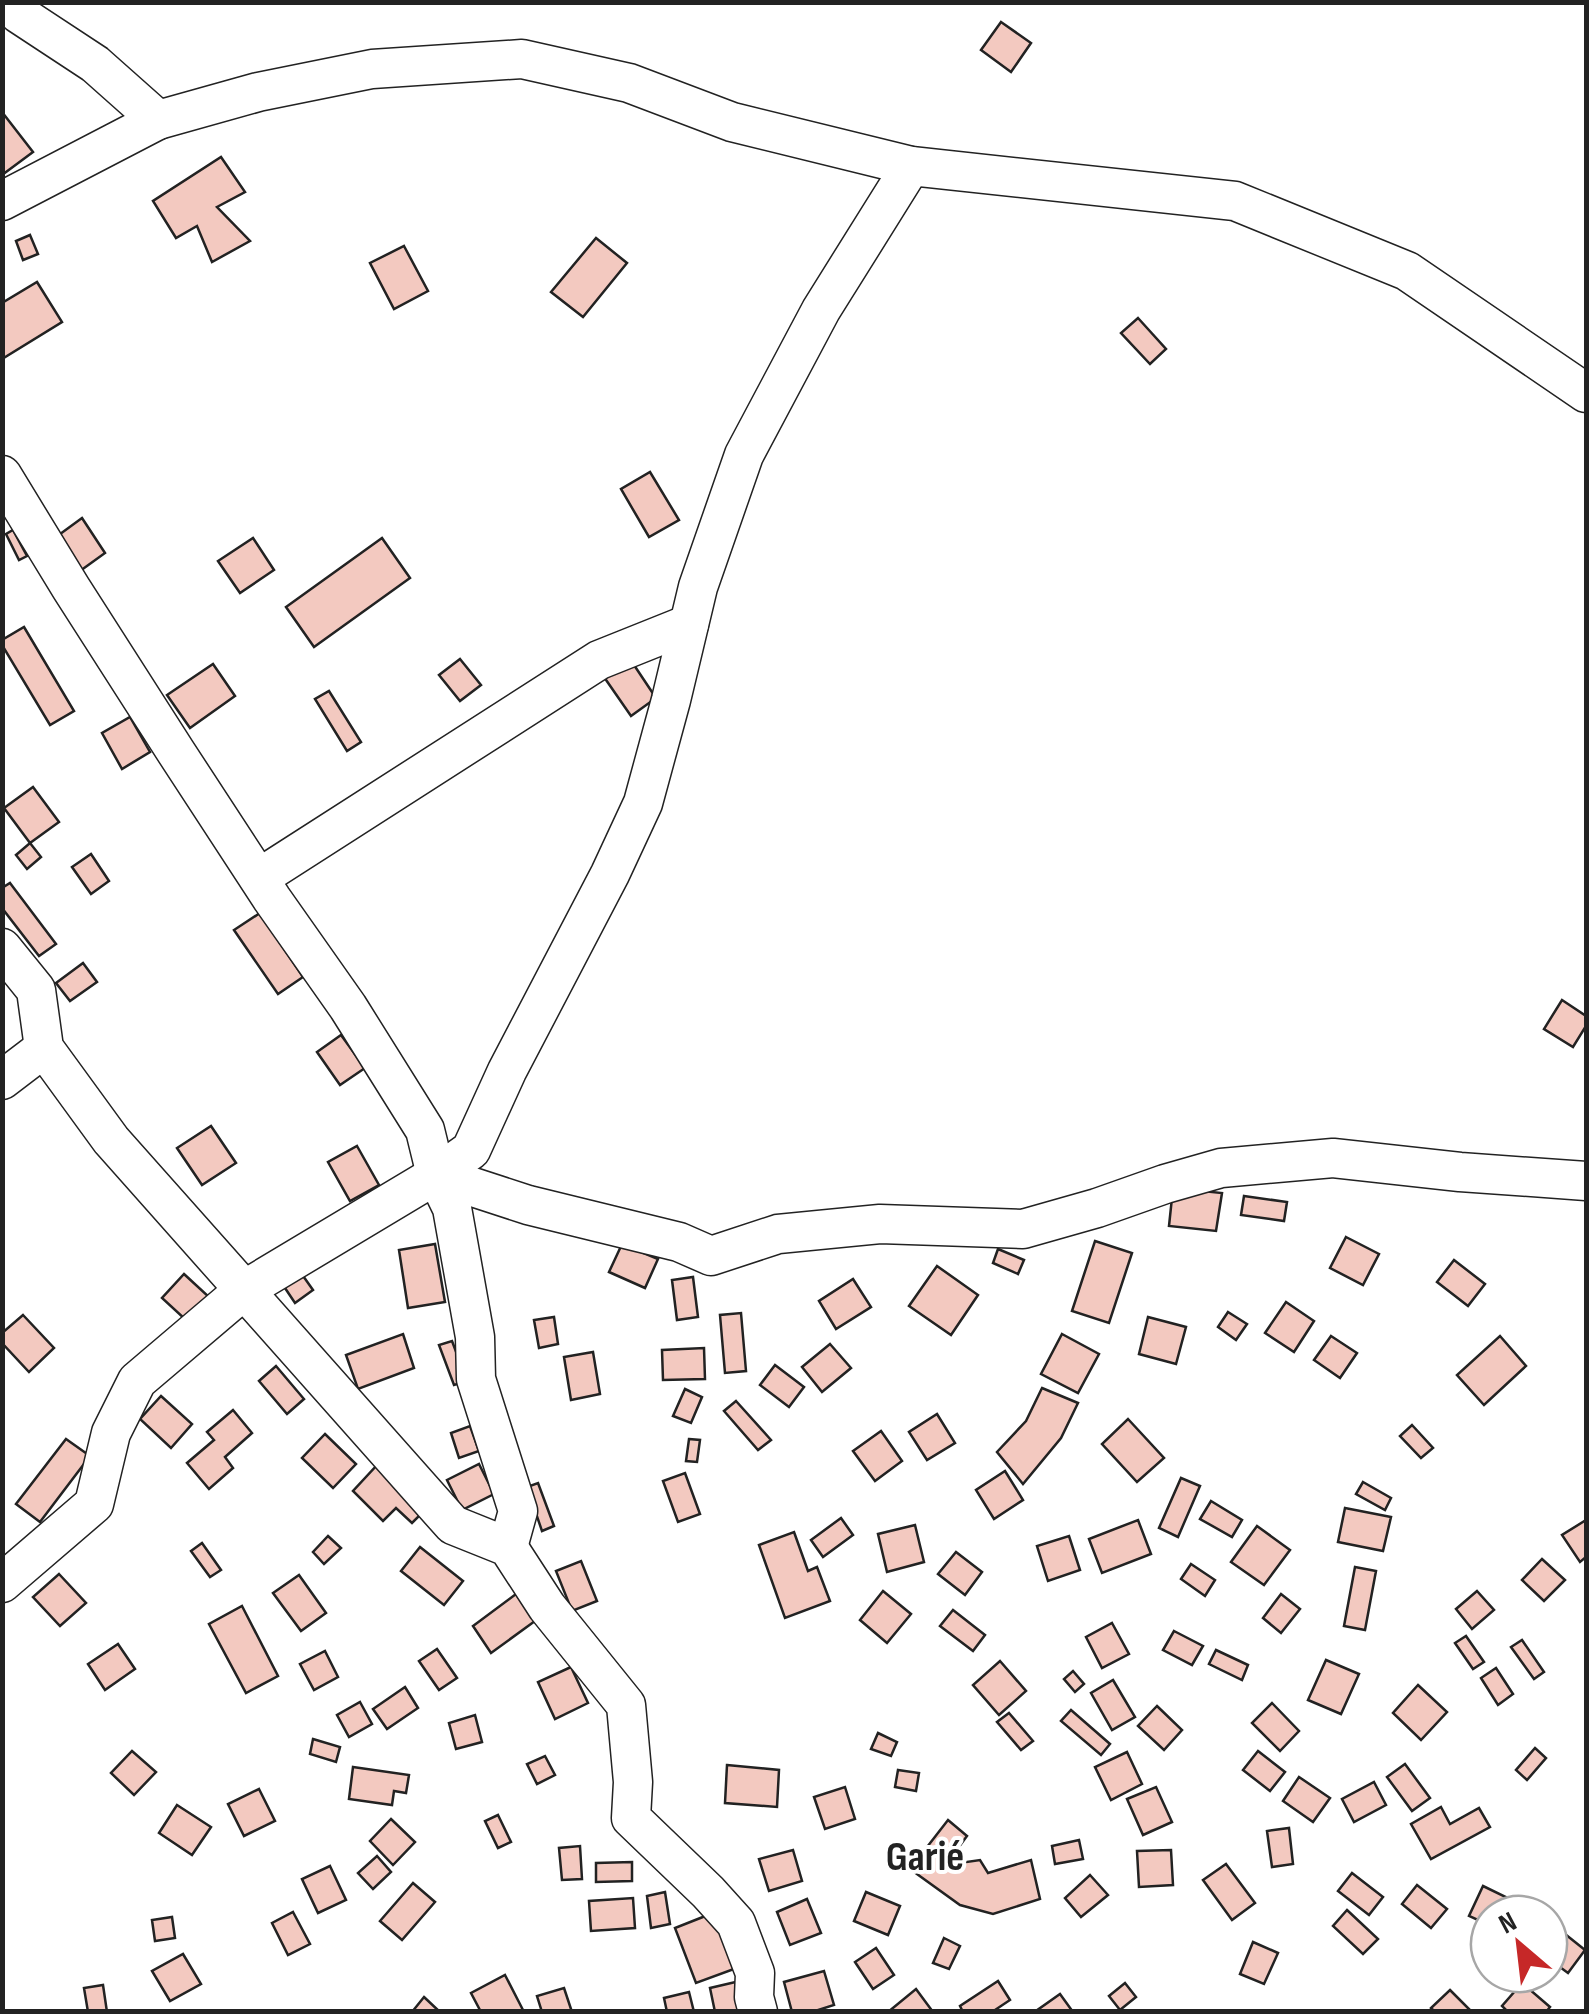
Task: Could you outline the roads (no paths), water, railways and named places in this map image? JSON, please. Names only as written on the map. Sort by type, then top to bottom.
[{"type":"street","points":[[7,2],[95,64],[158,120]]},
{"type":"street","points":[[2,201],[158,120],[258,92],[372,68],[522,59],[629,83],[732,122],[911,166],[1235,201],[1407,271],[1586,393]]},
{"type":"street","points":[[2,1583],[94,1504],[111,1433],[138,1382],[244,1290],[436,1175],[470,1150],[643,802],[698,587],[744,455],[821,310],[911,166]]},
{"type":"street","points":[[2,475],[71,588],[425,1130],[436,1175],[452,1208],[475,1338],[476,1380],[518,1511],[508,1547]]},
{"type":"street","points":[[259,878],[599,660],[688,624]]},
{"type":"street","points":[[2,948],[36,990],[44,1048],[111,1140],[452,1525],[508,1547],[548,1607],[626,1705],[633,1782],[631,1818],[736,1923],[755,1972],[758,2012]]},
{"type":"street","points":[[2,1080],[44,1048]]},
{"type":"street","points":[[436,1175],[528,1206],[679,1242],[711,1256],[778,1234],[880,1224],[1023,1228],[1221,1168],[1334,1158],[1586,1182]]},
{"type":"district","name":"Garié","points":[[925,1857]]}]
